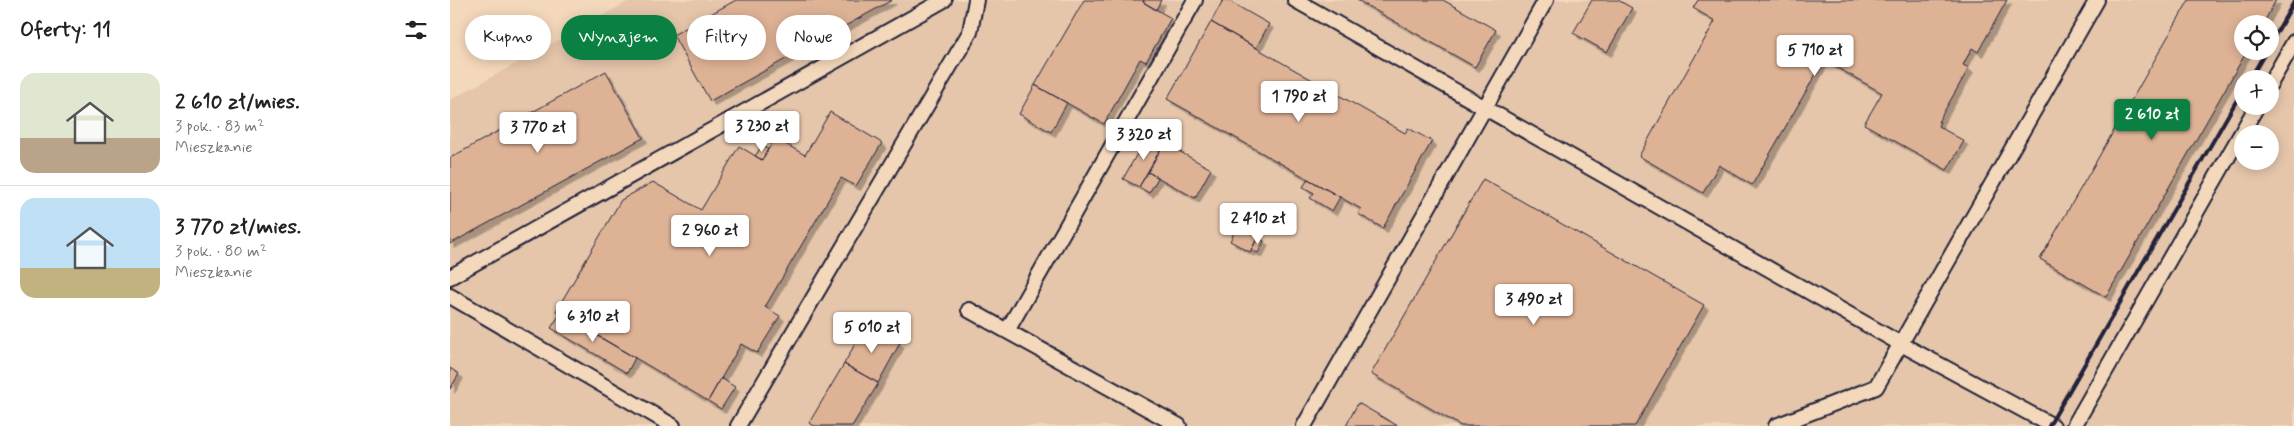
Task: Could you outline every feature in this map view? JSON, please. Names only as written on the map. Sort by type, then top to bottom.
[{"type":"lane","points":[[450,278],[944,0]]},
{"type":"lane","points":[[738,426],[970,32],[976,0]]},
{"type":"lane","points":[[1007,331],[1195,0]]},
{"type":"lane","points":[[1295,0],[1901,344],[2053,426]]},
{"type":"lane","points":[[1304,426],[1546,0]]},
{"type":"lane","points":[[1776,426],[1876,387],[2097,0]]},
{"type":"lane","points":[[2278,70],[2294,42]]},
{"type":"lane","points":[[2074,426],[2252,115]]},
{"type":"lane","points":[[450,296],[673,426]]},
{"type":"lane","points":[[969,310],[1179,426]]},
{"type":"shaded area","points":[[631,0],[2294,0],[2294,426],[450,426],[450,100],[522,60],[551,60],[551,44],[561,39],[561,60],[677,60],[677,15],[604,15]]},
{"type":"building","points":[[736,0],[892,0],[851,23],[851,15],[776,15],[776,60],[784,60],[710,101],[687,60],[766,60],[766,15],[709,15]]},
{"type":"building","points":[[1084,0],[1144,0],[1143,2],[1171,18],[1146,62],[1140,59],[1104,124],[1035,85]]},
{"type":"building","points":[[1144,0],[1161,0],[1156,10],[1143,2]]},
{"type":"building","points":[[1223,0],[1227,0],[1269,24],[1256,48],[1211,22]]},
{"type":"building","points":[[1357,0],[1443,0],[1496,30],[1475,67]]},
{"type":"building","points":[[1592,0],[1618,0],[1632,8],[1607,52],[1573,33]]},
{"type":"building","points":[[1698,0],[2007,0],[1978,52],[1972,48],[1963,65],[1969,68],[1938,122],[1940,122],[1938,126],[1964,141],[1947,170],[1864,124],[1882,93],[1824,60],[1752,185],[1719,165],[1703,193],[1639,156],[1715,21],[1693,8]]},
{"type":"building","points":[[2189,0],[2276,0],[2268,15],[2234,15],[2234,60],[2242,60],[2236,70],[2234,70],[2234,74],[2106,297],[2040,259]]},
{"type":"building","points":[[1211,22],[1405,133],[1408,128],[1432,141],[1383,228],[1358,214],[1361,209],[1167,99]]},
{"type":"building","points":[[687,27],[687,60],[677,42],[677,33]]},
{"type":"building","points":[[606,71],[643,138],[450,244],[450,158]]},
{"type":"building","points":[[1035,85],[1067,103],[1051,132],[1019,114]]},
{"type":"building","points":[[830,112],[882,143],[856,186],[841,178],[765,307],[780,316],[757,353],[741,344],[708,401],[556,311],[621,200],[653,182],[701,210],[739,146],[762,160],[775,138],[805,155]]},
{"type":"building","points":[[1148,134],[1164,143],[1139,187],[1123,179]]},
{"type":"building","points":[[1164,143],[1211,169],[1195,198],[1148,172]]},
{"type":"building","points":[[762,146],[768,149],[762,160],[755,156]]},
{"type":"building","points":[[1148,172],[1158,178],[1149,193],[1139,187]]},
{"type":"building","points":[[1308,179],[1340,197],[1332,211],[1310,198],[1314,193],[1303,187]]},
{"type":"building","points":[[1483,179],[1704,305],[1635,426],[1461,426],[1371,374]]},
{"type":"building","points":[[1238,225],[1259,236],[1250,252],[1230,241]]},
{"type":"building","points":[[1258,237],[1264,241],[1258,253],[1251,250]]},
{"type":"building","points":[[560,314],[635,358],[627,373],[551,328]]},
{"type":"building","points":[[866,324],[900,343],[878,383],[844,364]]},
{"type":"building","points":[[844,364],[878,384],[852,426],[815,426],[809,423]]},
{"type":"building","points":[[450,368],[459,374],[450,389]]},
{"type":"building","points":[[721,378],[735,387],[721,409],[708,401]]},
{"type":"building","points":[[1358,403],[1398,426],[1346,426]]},
{"type":"railway","points":[[2279,28],[2294,2]]},
{"type":"railway","points":[[2255,70],[2261,60]]},
{"type":"railway","points":[[2049,426],[2234,105]]}]
